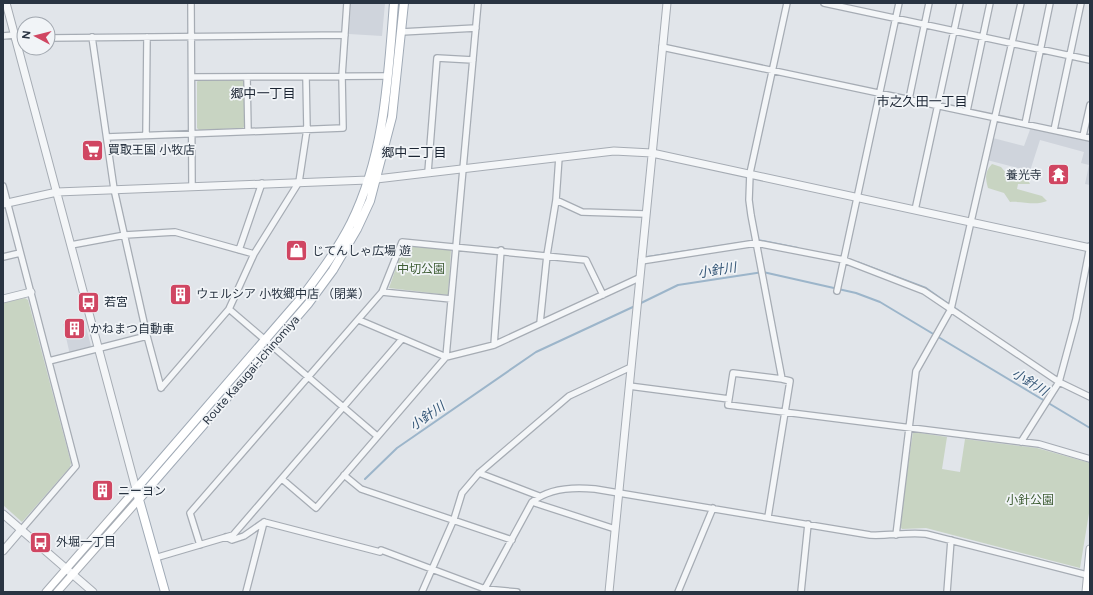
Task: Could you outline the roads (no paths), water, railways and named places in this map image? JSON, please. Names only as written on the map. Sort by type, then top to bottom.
[{"type":"main road","name":"Route Kasugai-Ichinomiya","points":[[140,498],[308,304],[333,270],[363,215],[370,201],[372,179],[384,116],[394,3]]},
{"type":"main road","name":"Route Kasugai-Ichinomiya","points":[[136,489],[326,266],[350,223],[372,179],[392,117],[404,3]]},
{"type":"main road","points":[[46,592],[136,489],[140,498],[165,592]]},
{"type":"main road","points":[[58,592],[140,498]]},
{"type":"main road","points":[[1086,592],[1090,549]]},
{"type":"street","points":[[6,3],[136,489]]},
{"type":"street","points":[[191,3],[192,186]]},
{"type":"street","points":[[107,137],[146,134],[343,128],[342,76],[348,3]]},
{"type":"street","points":[[446,357],[478,3]]},
{"type":"street","points":[[609,592],[645,214],[667,3]]},
{"type":"street","points":[[782,379],[751,215],[750,173],[787,3]]},
{"type":"street","points":[[824,3],[1090,60]]},
{"type":"street","points":[[838,291],[899,3]]},
{"type":"street","points":[[909,99],[930,3]]},
{"type":"street","points":[[915,210],[960,3]]},
{"type":"street","points":[[967,111],[990,3]]},
{"type":"street","points":[[896,535],[916,371],[951,309],[1021,3]]},
{"type":"street","points":[[1025,124],[1050,3]]},
{"type":"street","points":[[1054,130],[1081,3]]},
{"type":"street","points":[[401,32],[476,28]]},
{"type":"street","points":[[56,38],[345,35]]},
{"type":"street","points":[[3,36],[14,37]]},
{"type":"street","points":[[92,37],[114,189],[147,336],[161,388],[229,309],[254,254],[299,182],[307,129],[306,77]]},
{"type":"street","points":[[146,134],[147,37]]},
{"type":"street","points":[[662,47],[880,92],[1090,138]]},
{"type":"street","points":[[428,172],[437,58],[473,60]]},
{"type":"street","points":[[192,77],[388,76]]},
{"type":"street","points":[[247,77],[248,131]]},
{"type":"street","points":[[1084,136],[1090,105]]},
{"type":"street","points":[[5,204],[57,192],[372,179],[614,151],[652,153],[1090,247],[1076,319],[1059,382],[1021,442]]},
{"type":"street","points":[[540,323],[547,255],[556,200],[559,157]]},
{"type":"street","points":[[239,250],[262,183]]},
{"type":"street","points":[[3,186],[5,204],[31,292],[76,466],[3,551]]},
{"type":"street","points":[[556,200],[582,212],[645,214]]},
{"type":"street","points":[[71,245],[125,235],[175,232],[254,254]]},
{"type":"street","points":[[200,545],[190,513],[382,292],[402,242],[501,250],[586,260],[603,295]]},
{"type":"street","points":[[641,261],[756,243],[844,260],[924,291],[1059,382],[1090,397]]},
{"type":"street","points":[[494,345],[501,250]]},
{"type":"street","points":[[3,257],[20,253]]},
{"type":"street","points":[[282,479],[316,508],[446,357],[494,345],[639,278]]},
{"type":"street","points":[[3,299],[31,292]]},
{"type":"street","points":[[382,292],[451,299]]},
{"type":"street","points":[[229,309],[377,436]]},
{"type":"street","points":[[359,320],[402,340],[446,357]]},
{"type":"street","points":[[49,361],[147,336]]},
{"type":"street","points":[[155,558],[233,535],[402,340]]},
{"type":"street","points":[[422,592],[433,570],[454,519],[462,493],[479,473],[569,396],[631,367]]},
{"type":"street","points":[[768,517],[784,411],[790,381],[733,373],[728,404],[784,411],[909,428],[1039,444],[1090,459]]},
{"type":"street","points":[[629,386],[729,399]]},
{"type":"street","points":[[479,473],[539,496]]},
{"type":"street","points":[[344,475],[360,489],[454,519],[512,540]]},
{"type":"street","points":[[484,590],[532,502],[539,496],[566,489],[581,488],[618,492],[870,536],[896,535],[911,532],[926,534],[1087,575]]},
{"type":"street","points":[[532,502],[615,530]]},
{"type":"street","points":[[678,592],[713,508]]},
{"type":"street","points":[[3,514],[93,592]]},
{"type":"street","points":[[226,537],[232,540],[244,536],[264,522],[380,552],[381,550],[484,590],[518,592]]},
{"type":"street","points":[[246,592],[264,522]]},
{"type":"street","points":[[801,592],[808,524]]},
{"type":"street","points":[[947,592],[951,540]]},
{"type":"waterway","points":[[758,240],[798,248]]},
{"type":"waterway","points":[[647,257],[753,241]]},
{"type":"waterway","points":[[857,262],[926,288],[950,305]]},
{"type":"waterway","name":"小針川","points":[[639,304],[678,285],[763,272],[856,293],[880,302],[1090,428]]},
{"type":"waterway","name":"小針川","points":[[365,479],[397,448],[536,352],[635,306]]},
{"type":"waterway","points":[[955,308],[969,318]]},
{"type":"place","name":"買取王国 小牧店","points":[[92,150]]},
{"type":"place","name":"養光寺","points":[[1058,175]]},
{"type":"place","name":"じてんしゃ広場 遊","points":[[297,251]]},
{"type":"place","name":"ウェルシア 小牧郷中店 （閉業）","points":[[180,294]]},
{"type":"place","name":"若宮","points":[[89,302]]},
{"type":"place","name":"かねまつ自動車","points":[[74,329]]},
{"type":"place","name":"ニーヨン","points":[[103,491]]},
{"type":"place","name":"外堀一丁目","points":[[41,542]]},
{"type":"district","name":"郷中一丁目","points":[[263,93]]},
{"type":"district","name":"市之久田一丁目","points":[[922,101]]},
{"type":"district","name":"郷中二丁目","points":[[414,152]]},
{"type":"park label","name":"中切公園","points":[[421,269]]},
{"type":"park label","name":"小針公園","points":[[1030,500]]}]
